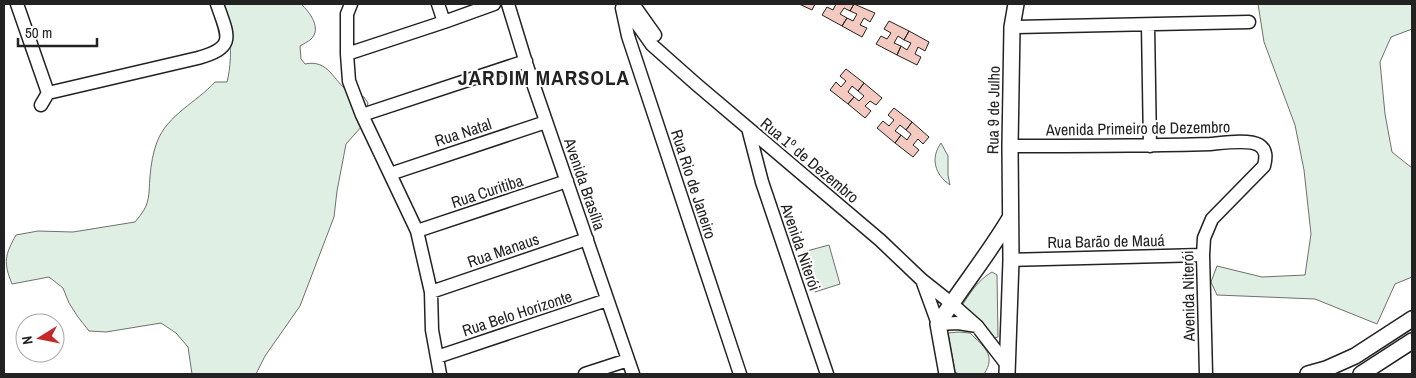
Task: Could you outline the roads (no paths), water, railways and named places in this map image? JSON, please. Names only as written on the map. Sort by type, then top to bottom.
[{"type":"main road","name":"Rua 9 de Julho","points":[[1007,370],[1011,217],[1012,27],[1016,4]]},
{"type":"main road","points":[[947,374],[938,324],[994,245],[1011,217]]},
{"type":"main road","points":[[977,268],[997,260],[1010,260]]},
{"type":"main road","points":[[1308,374],[1326,369],[1355,356],[1412,319]]},
{"type":"main road","points":[[1361,374],[1412,341]]},
{"type":"street","points":[[17,4],[48,93]]},
{"type":"street","points":[[41,104],[48,93],[213,54],[221,49],[228,34],[217,4]]},
{"type":"street","points":[[351,4],[347,14],[346,54],[349,81],[362,115],[417,231],[431,292],[432,330],[440,374]]},
{"type":"street","points":[[438,4],[444,22]]},
{"type":"street","points":[[346,54],[494,4]]},
{"type":"street","name":"Avenida Brasília","points":[[508,4],[632,374]]},
{"type":"street","name":"Rua 1º de Dezembro","points":[[622,4],[653,45],[676,66],[880,240],[922,280],[952,302],[976,326],[1007,370]]},
{"type":"street","name":"Rua Rio de Janeiro","points":[[622,4],[631,46],[740,374]]},
{"type":"street","name":"Rua 1º de Dezembro","points":[[633,4],[653,45]]},
{"type":"street","points":[[1012,27],[1250,22]]},
{"type":"street","points":[[1148,25],[1150,146]]},
{"type":"street","points":[[631,46],[637,50],[653,45]]},
{"type":"street","points":[[642,78],[645,57],[653,45]]},
{"type":"street","points":[[362,115],[526,61]]},
{"type":"street","name":"Rua Natal","points":[[390,174],[546,122]]},
{"type":"street","name":"Avenida Niterói","points":[[748,128],[762,182],[827,374]]},
{"type":"street","name":"Avenida Primeiro de Dezembro","points":[[1010,146],[1150,146],[1238,142],[1259,145],[1265,151]]},
{"type":"street","name":"Avenida Niterói","points":[[1206,374],[1204,238],[1210,224],[1264,166],[1265,151]]},
{"type":"street","name":"Rua Curitiba","points":[[417,231],[567,181]]},
{"type":"street","name":"Rua Manaus","points":[[431,292],[587,239]]},
{"type":"street","name":"Rua Barão de Mauá","points":[[1010,260],[1203,255]]},
{"type":"street","points":[[922,280],[938,324],[958,323],[976,326]]},
{"type":"street","name":"Rua Belo Horizonte","points":[[437,357],[607,300]]},
{"type":"street","points":[[585,374],[628,360]]},
{"type":"district","name":"JARDIM MARSOLA","points":[[544,77]]}]
